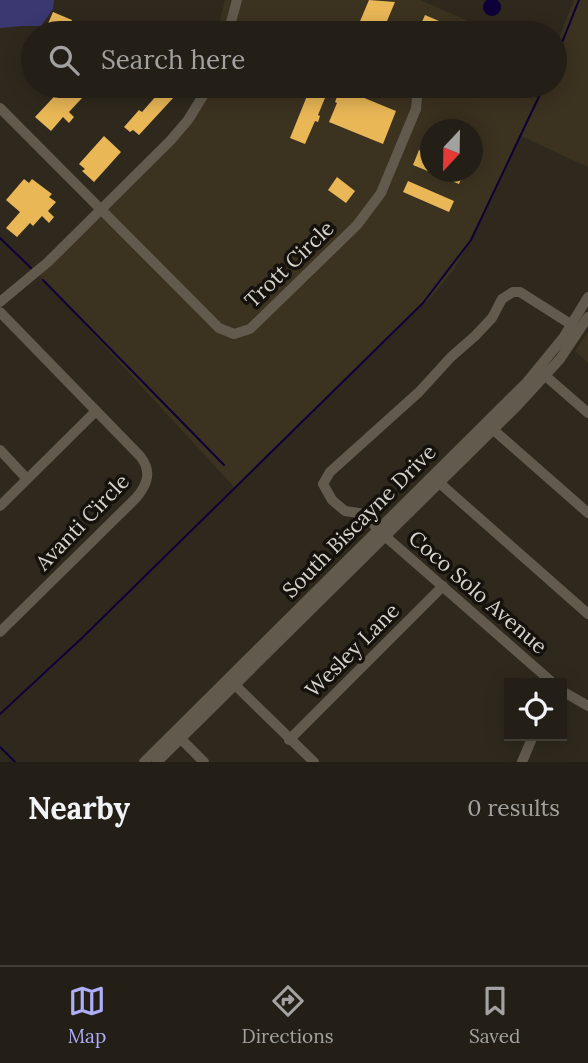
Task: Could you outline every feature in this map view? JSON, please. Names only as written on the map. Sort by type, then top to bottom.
[{"type":"street","points":[[232,21],[237,0]]},
{"type":"street","points":[[0,302],[37,272],[182,127],[201,98]]},
{"type":"street","name":"Trott Circle","points":[[101,209],[219,328],[234,334],[246,332],[357,225],[376,202],[416,109],[417,98]]},
{"type":"street","points":[[0,108],[101,209]]},
{"type":"street","name":"Coco Solo Avenue","points":[[546,678],[382,533],[365,514],[345,511],[332,500],[323,484],[330,472],[475,336],[492,318],[502,299],[513,292],[520,292],[572,326]]},
{"type":"street","name":"South Biscayne Drive","points":[[542,373],[588,297]]},
{"type":"street","name":"Avanti Circle","points":[[0,312],[144,460],[147,471],[146,484],[136,498],[0,632]]},
{"type":"street","name":"South Biscayne Drive","points":[[144,762],[177,735],[542,373],[588,317]]},
{"type":"street","points":[[542,373],[588,413]]},
{"type":"street","points":[[0,506],[96,411]]},
{"type":"street","points":[[489,426],[588,513]]},
{"type":"street","points":[[0,450],[27,479]]},
{"type":"street","points":[[436,479],[588,614]]},
{"type":"street","name":"Wesley Lane","points":[[289,740],[443,586]]},
{"type":"street","points":[[231,682],[314,762]]},
{"type":"street","points":[[567,697],[588,706]]},
{"type":"street","points":[[177,735],[204,762]]},
{"type":"street","name":"South Biscayne Drive","points":[[158,762],[177,735]]},
{"type":"street","points":[[522,762],[531,741]]},
{"type":"shaded area","points":[[486,-1],[498,-1],[501,3],[501,11],[496,16],[488,16],[483,11],[483,3]]},
{"type":"shaded area","points":[[0,0],[54,0],[53,9],[45,21],[21,21],[21,26],[0,28]]},
{"type":"shaded area","points":[[225,0],[233,0],[228,21],[220,21]]},
{"type":"shaded area","points":[[240,0],[420,0],[468,21],[235,21]]},
{"type":"shaded area","points":[[574,0],[588,0],[588,167],[519,135],[500,181],[454,269],[433,295],[235,488],[39,275],[101,214],[217,331],[234,338],[247,335],[359,227],[420,110],[418,98],[567,98],[566,21]]},
{"type":"shaded area","points":[[202,98],[412,98],[414,102],[383,181],[365,211],[248,326],[240,330],[226,328],[106,209]]},
{"type":"shaded area","points":[[588,332],[588,363],[575,351]]},
{"type":"building","points":[[369,0],[395,2],[387,21],[360,21]]},
{"type":"building","points":[[53,12],[72,20],[72,21],[49,21]]},
{"type":"building","points":[[425,15],[439,21],[422,21]]},
{"type":"building","points":[[53,98],[82,98],[69,112],[74,117],[69,123],[63,117],[51,131],[35,117]]},
{"type":"building","points":[[154,98],[173,98],[139,135],[124,127],[139,110],[142,112]]},
{"type":"building","points":[[306,98],[325,98],[318,122],[315,121],[305,144],[290,138]]},
{"type":"building","points":[[337,98],[364,98],[396,111],[383,144],[329,122],[337,103]]},
{"type":"building","points":[[104,136],[121,152],[94,182],[82,171],[85,169],[79,164]]},
{"type":"building","points":[[419,150],[420,168],[413,165]]},
{"type":"building","points":[[337,177],[355,191],[346,203],[328,190]]},
{"type":"building","points":[[24,179],[29,183],[32,179],[52,194],[49,197],[56,202],[48,211],[54,217],[49,223],[42,216],[33,226],[30,223],[17,237],[6,228],[20,212],[6,200]]},
{"type":"building","points":[[408,181],[454,201],[449,212],[403,192]]},
{"type":"waterway","points":[[567,30],[579,0]]},
{"type":"waterway","points":[[0,714],[83,637],[423,303],[471,240],[538,98]]},
{"type":"waterway","points":[[0,238],[31,268]]},
{"type":"waterway","points":[[43,280],[224,465]]},
{"type":"waterway","points":[[0,747],[15,762]]}]
